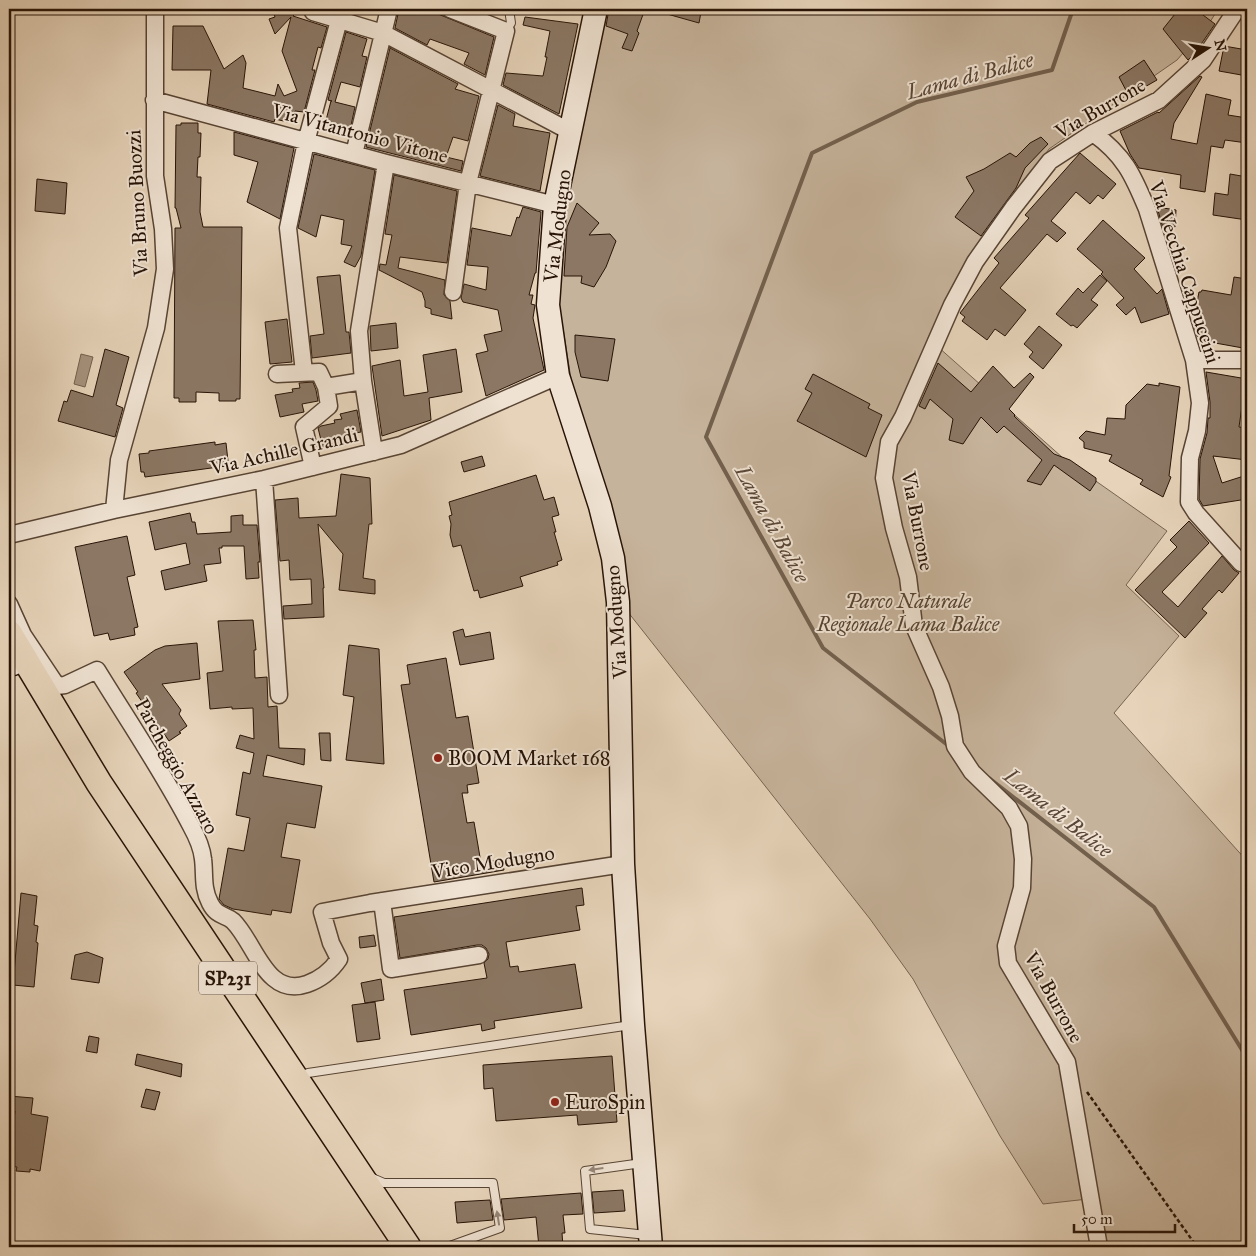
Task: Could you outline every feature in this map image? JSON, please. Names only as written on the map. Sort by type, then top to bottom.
[{"type":"main road","name":"SP231","points":[[13,631],[99,783]]},
{"type":"main road","name":"SP231","points":[[10,662],[99,783],[408,1247]]},
{"type":"street","name":"Via Bruno Buozzi","points":[[114,510],[119,460],[156,328],[164,269],[163,229],[155,176],[155,9]]},
{"type":"street","points":[[354,154],[389,9]]},
{"type":"street","points":[[450,9],[506,31],[468,184],[453,292]]},
{"type":"street","name":"Via Modugno","points":[[596,9],[555,205],[548,305],[558,376],[600,506],[613,558],[618,602],[624,864],[633,1025],[651,1241]]},
{"type":"street","name":"Via Burrone","points":[[1099,1247],[1066,1062],[1008,964],[1006,946],[1022,888],[1023,859],[1020,826],[1008,808],[972,772],[955,746],[950,716],[941,687],[914,626],[908,577],[894,528],[884,478],[889,442],[907,409],[952,305],[975,262],[1013,208],[1050,161],[1093,133],[1159,100],[1203,60],[1237,9]]},
{"type":"street","points":[[313,12],[383,33],[571,132]]},
{"type":"street","points":[[304,372],[288,228],[306,142],[339,20]]},
{"type":"street","name":"Via Vitantonio Vitone","points":[[154,100],[386,163],[555,205]]},
{"type":"street","name":"Via Vecchia Cappuccini","points":[[1093,133],[1109,144],[1120,157],[1138,187],[1147,209],[1194,360],[1200,403],[1197,431],[1190,458],[1190,502],[1196,513],[1241,563],[1247,564]]},
{"type":"street","points":[[374,452],[363,381],[359,331],[386,163]]},
{"type":"street","points":[[1194,360],[1247,360]]},
{"type":"street","points":[[276,374],[319,372],[326,386],[329,406],[304,427],[313,467]]},
{"type":"street","name":"Via Achille Grandi","points":[[9,535],[114,510],[264,479],[401,445],[558,376]]},
{"type":"street","points":[[326,386],[363,381]]},
{"type":"street","points":[[264,479],[279,695]]},
{"type":"street","points":[[9,604],[13,631]]},
{"type":"street","name":"Parcheggio Azzaro","points":[[13,631],[57,686],[65,685],[96,670],[147,748],[192,828],[203,858],[204,886],[210,904],[219,915],[232,920],[272,977],[283,986],[299,986],[317,980],[332,969],[339,959],[331,943],[322,912],[376,902]]},
{"type":"street","name":"Vico Modugno","points":[[376,902],[624,864]]},
{"type":"street","points":[[376,902],[391,969],[479,955]]},
{"type":"lane","points":[[506,31],[511,24],[508,9]]},
{"type":"lane","points":[[297,1080],[308,1073],[633,1025]]},
{"type":"lane","points":[[644,1162],[585,1171],[590,1229],[651,1241]]},
{"type":"lane","points":[[358,1172],[384,1183],[493,1183],[500,1228],[447,1247]]},
{"type":"path","points":[[1083,1086],[1197,1247]]},
{"type":"green space","name":"Parco Naturale Regionale Lama Balice","points":[[606,9],[1218,9],[1210,22],[1177,60],[1049,149],[957,278],[928,338],[1063,458],[1167,531],[1126,585],[1179,636],[1114,713],[1247,861],[1247,1247],[1101,1247],[1088,1199],[1043,1204],[1000,1136],[913,979],[870,919],[624,607],[573,391],[550,248]]},
{"type":"shaded area","points":[[81,354],[93,357],[85,387],[74,384]]},
{"type":"building","points":[[272,9],[285,9],[286,13],[300,9],[293,16],[327,27],[321,48],[318,47],[312,70],[315,70],[304,112],[295,111],[292,123],[275,119],[274,122],[207,104],[211,70],[172,70],[173,26],[203,26],[224,69],[243,55],[246,63],[243,88],[275,96],[278,84],[284,96],[297,91],[282,51],[291,17],[275,34],[269,19],[275,17]]},
{"type":"building","points":[[399,9],[426,9],[494,37],[485,75],[464,64],[469,53],[430,39],[427,45],[395,28]]},
{"type":"building","points":[[609,9],[645,9],[632,51],[622,48],[628,34],[606,26]]},
{"type":"building","points":[[660,9],[690,9],[701,12],[699,23],[660,12]]},
{"type":"building","points":[[1179,9],[1195,9],[1215,24],[1188,60],[1163,29]]},
{"type":"building","points":[[525,17],[578,24],[559,114],[503,85],[506,73],[543,76],[550,31],[523,25]]},
{"type":"building","points":[[346,32],[367,39],[362,56],[367,57],[360,87],[341,82],[335,102],[355,107],[350,130],[325,124],[332,101],[328,100]]},
{"type":"building","points":[[1224,46],[1247,50],[1247,76],[1219,71]]},
{"type":"building","points":[[390,48],[458,84],[455,89],[479,96],[468,141],[453,137],[446,157],[463,161],[461,171],[366,147]]},
{"type":"building","points":[[1144,60],[1157,80],[1129,96],[1119,77]]},
{"type":"building","points":[[1200,76],[1202,77],[1174,123],[1171,139],[1197,144],[1206,94],[1231,100],[1228,115],[1247,118],[1247,143],[1225,140],[1223,148],[1211,146],[1205,192],[1180,188],[1181,175],[1139,168],[1130,154],[1120,131],[1159,113]]},
{"type":"building","points":[[498,105],[515,114],[513,126],[550,133],[540,191],[480,176]]},
{"type":"building","points":[[181,123],[198,123],[198,133],[201,133],[197,177],[201,177],[200,212],[203,227],[242,227],[240,399],[236,399],[236,401],[219,401],[219,393],[196,392],[196,402],[179,402],[179,398],[174,398],[175,228],[181,228],[175,208],[176,125],[181,125]]},
{"type":"building","points":[[234,132],[294,148],[280,219],[247,202],[258,162],[234,155]]},
{"type":"building","points":[[1041,137],[1048,144],[1025,168],[1016,188],[981,236],[955,217],[974,191],[966,177],[984,169],[1010,153],[1016,157],[1030,143]]},
{"type":"building","points":[[1080,153],[1116,184],[1103,199],[1098,195],[1090,204],[1076,192],[1051,221],[1066,233],[1057,242],[1047,234],[1000,288],[1026,310],[1005,336],[995,329],[987,340],[962,321],[965,317],[960,313],[999,263],[994,258],[1029,218],[1025,215]]},
{"type":"building","points":[[314,154],[375,170],[361,256],[355,267],[344,262],[352,246],[341,244],[344,220],[321,215],[316,237],[298,228]]},
{"type":"building","points":[[1230,174],[1247,177],[1247,220],[1213,215],[1215,193],[1228,195]]},
{"type":"building","points":[[394,175],[457,191],[447,263],[400,257],[398,268],[445,280],[444,295],[450,301],[452,319],[431,314],[431,309],[425,307],[422,292],[379,270],[380,264],[386,265],[392,235],[385,234]]},
{"type":"building","points":[[37,179],[67,183],[65,214],[35,211]]},
{"type":"building","points":[[577,203],[599,223],[589,235],[610,234],[616,241],[606,267],[594,287],[581,283],[582,276],[564,276],[567,227]]},
{"type":"building","points":[[523,207],[541,212],[536,273],[529,295],[533,295],[531,304],[535,305],[533,318],[544,370],[486,396],[476,354],[488,351],[484,335],[502,331],[498,310],[463,302],[461,298],[464,284],[486,290],[488,267],[467,265],[472,228],[511,236],[517,217],[519,218]]},
{"type":"building","points":[[1157,207],[1176,210],[1175,227],[1162,225]]},
{"type":"building","points":[[1103,220],[1145,258],[1134,269],[1157,294],[1162,289],[1169,314],[1141,323],[1135,307],[1126,315],[1116,305],[1124,298],[1101,274],[1103,272],[1077,249]]},
{"type":"building","points":[[340,275],[346,332],[349,332],[351,353],[312,358],[310,336],[324,334],[317,277]]},
{"type":"building","points":[[1100,275],[1107,281],[1091,300],[1098,305],[1077,328],[1073,325],[1071,326],[1056,314],[1078,288],[1083,293]]},
{"type":"building","points":[[1234,277],[1247,279],[1247,341],[1245,341],[1243,348],[1204,341],[1204,337],[1197,336],[1195,329],[1197,313],[1195,312],[1199,292],[1202,290],[1231,295]]},
{"type":"building","points":[[287,319],[292,362],[270,364],[265,322]]},
{"type":"building","points":[[396,323],[398,348],[371,351],[370,326]]},
{"type":"building","points":[[1039,326],[1062,345],[1043,369],[1029,357],[1033,352],[1024,344]]},
{"type":"building","points":[[575,335],[615,339],[608,381],[581,377],[575,352]]},
{"type":"building","points":[[105,349],[129,357],[116,405],[123,408],[115,437],[58,421],[64,401],[67,402],[71,390],[93,397]]},
{"type":"building","points":[[456,349],[462,392],[429,398],[431,420],[382,436],[372,366],[400,360],[404,396],[428,392],[423,355]]},
{"type":"building","points":[[938,363],[971,392],[993,366],[1014,388],[1030,373],[1034,377],[1009,409],[1054,454],[1070,460],[1096,478],[1096,482],[1090,491],[1054,465],[1041,485],[1027,481],[1042,460],[1004,426],[997,433],[981,417],[963,444],[949,440],[953,419],[930,399],[925,409],[919,406]]},
{"type":"building","points":[[1206,372],[1247,379],[1247,407],[1242,406],[1239,427],[1247,428],[1247,460],[1213,456],[1222,483],[1247,475],[1247,499],[1203,506],[1199,499],[1200,459],[1207,433],[1208,418],[1210,418]]},
{"type":"building","points":[[813,374],[870,404],[868,408],[882,415],[866,457],[797,421],[812,393],[805,389]]},
{"type":"building","points":[[313,382],[318,401],[302,404],[304,412],[280,417],[275,395],[293,392],[292,389],[300,388],[299,383]]},
{"type":"building","points":[[1159,383],[1180,387],[1169,476],[1171,477],[1163,497],[1140,484],[1143,480],[1109,461],[1112,455],[1084,448],[1084,442],[1079,438],[1086,431],[1105,435],[1107,418],[1125,419],[1126,405],[1147,384],[1159,386]]},
{"type":"building","points":[[357,410],[361,432],[345,435],[347,443],[323,448],[318,428],[335,423],[334,420],[342,419],[340,414]]},
{"type":"building","points":[[215,442],[215,445],[226,443],[228,461],[226,461],[226,466],[145,477],[144,472],[141,472],[139,454]]},
{"type":"building","points":[[482,456],[485,466],[464,472],[461,462]]},
{"type":"building","points":[[341,474],[370,478],[372,524],[369,524],[363,578],[375,580],[375,594],[339,590],[343,554],[318,524],[324,588],[324,617],[284,619],[283,606],[312,604],[311,579],[290,580],[289,560],[280,561],[275,500],[298,498],[299,518],[336,516]]},
{"type":"building","points":[[536,475],[544,500],[554,497],[559,515],[552,517],[562,560],[557,562],[558,565],[520,577],[523,586],[480,598],[478,590],[474,591],[461,545],[453,547],[450,535],[451,524],[449,516],[452,515],[449,502]]},
{"type":"building","points":[[190,513],[192,522],[195,522],[197,534],[231,532],[231,516],[243,515],[243,525],[257,525],[260,562],[258,562],[259,578],[246,579],[244,546],[222,546],[222,548],[219,548],[221,563],[204,565],[207,581],[165,590],[161,571],[190,564],[186,543],[155,550],[149,522]]},
{"type":"building","points":[[1189,521],[1209,543],[1162,592],[1178,607],[1222,556],[1239,573],[1222,593],[1219,590],[1202,609],[1207,613],[1185,638],[1135,590],[1177,547],[1170,540]]},
{"type":"building","points":[[127,536],[135,575],[127,577],[138,627],[134,628],[135,635],[110,640],[108,633],[94,636],[75,547]]},
{"type":"building","points":[[253,620],[256,650],[254,650],[255,678],[267,677],[268,707],[277,706],[279,748],[305,749],[304,765],[267,755],[263,776],[322,786],[315,828],[287,823],[281,857],[300,860],[291,913],[272,910],[271,915],[233,909],[224,905],[219,899],[228,848],[244,851],[250,818],[236,815],[243,772],[250,774],[254,753],[236,748],[240,735],[254,739],[253,708],[210,709],[207,673],[223,671],[218,621]]},
{"type":"building","points":[[463,629],[465,637],[490,632],[494,659],[460,665],[453,632]]},
{"type":"building","points":[[197,643],[200,679],[162,684],[181,710],[179,714],[187,726],[179,732],[181,733],[169,741],[124,672],[155,650],[165,646]]},
{"type":"building","points":[[349,645],[379,649],[384,764],[346,760],[354,697],[343,695]]},
{"type":"building","name":"BOOM Market 168","points":[[446,658],[456,718],[468,716],[479,783],[467,785],[468,793],[462,793],[467,823],[474,822],[481,863],[502,859],[504,870],[434,882],[401,685],[410,684],[407,665]]},
{"type":"building","points":[[319,733],[330,733],[331,761],[321,760]]},
{"type":"building","points":[[582,888],[584,905],[576,906],[580,930],[506,942],[510,967],[518,966],[519,972],[575,964],[582,1008],[494,1021],[495,1028],[482,1031],[481,1024],[411,1035],[404,990],[487,978],[484,963],[488,959],[489,954],[482,945],[477,945],[400,958],[394,917]]},
{"type":"building","points":[[21,893],[37,896],[34,925],[38,926],[36,942],[38,943],[34,987],[13,985]]},
{"type":"building","points":[[374,935],[376,946],[360,948],[359,937]]},
{"type":"building","points":[[87,952],[103,958],[99,983],[71,979],[75,955]]},
{"type":"building","points":[[381,979],[384,1000],[365,1003],[361,983]]},
{"type":"building","points":[[375,1002],[380,1039],[357,1042],[352,1005]]},
{"type":"building","points":[[89,1036],[99,1038],[97,1053],[86,1051]]},
{"type":"building","points":[[137,1054],[182,1064],[181,1077],[135,1065]]},
{"type":"building","name":"EuroSpin","points":[[612,1056],[617,1122],[578,1125],[577,1115],[496,1121],[493,1088],[484,1089],[483,1065]]},
{"type":"building","points":[[146,1089],[160,1092],[155,1110],[141,1107]]},
{"type":"building","points":[[9,1096],[33,1098],[31,1114],[48,1117],[40,1171],[30,1169],[30,1172],[16,1171],[17,1167],[9,1166],[15,1111],[9,1110]]},
{"type":"building","points":[[623,1190],[625,1211],[594,1213],[592,1192]]},
{"type":"building","points":[[581,1193],[583,1214],[563,1215],[565,1233],[562,1233],[563,1247],[539,1247],[536,1217],[504,1220],[501,1199]]},
{"type":"building","points":[[490,1200],[493,1220],[457,1223],[455,1202]]},
{"type":"waterway","name":"Lama di Balice","points":[[950,747],[823,648],[706,437],[812,153],[917,102],[1052,70],[1073,9]]},
{"type":"waterway","name":"Lama di Balice","points":[[989,778],[1154,907],[1247,1058]]},
{"type":"place","name":"BOOM Market 168","points":[[438,758]]},
{"type":"place","name":"EuroSpin","points":[[555,1102]]}]
